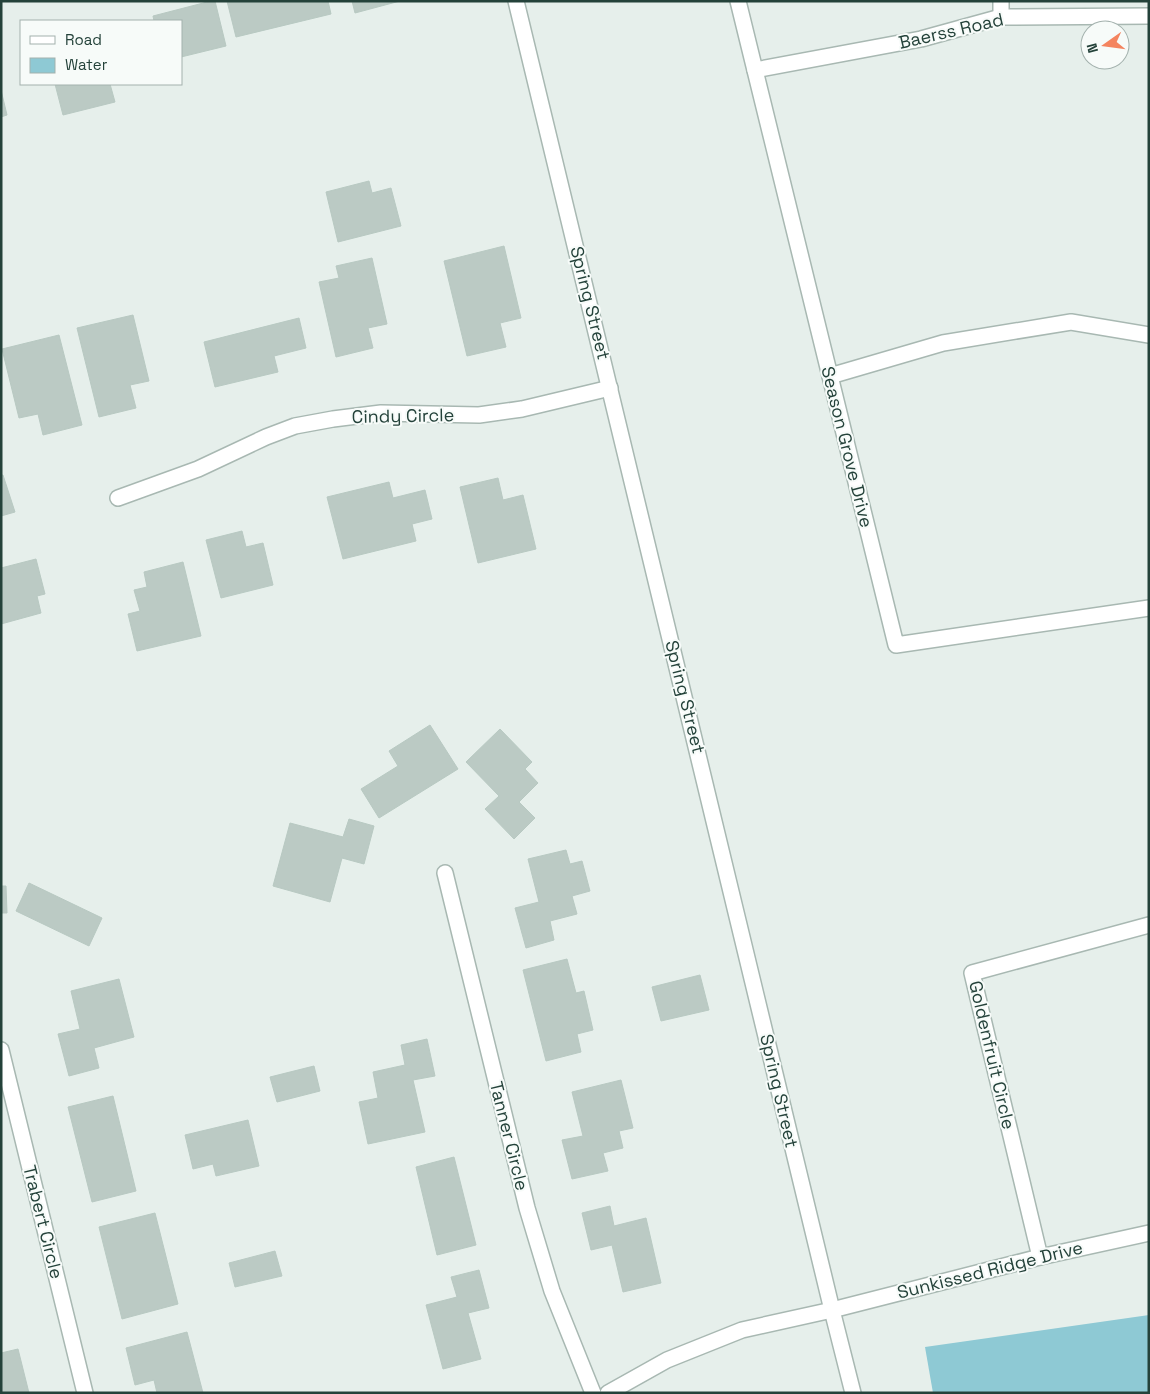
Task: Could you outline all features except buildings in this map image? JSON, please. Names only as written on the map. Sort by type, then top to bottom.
[{"type":"street","name":"Spring Street","points":[[516,1],[853,1393]]},
{"type":"street","name":"Season Grove Drive","points":[[738,1],[896,645],[1149,608]]},
{"type":"street","points":[[1001,1],[1001,18]]},
{"type":"street","name":"Baerss Road","points":[[756,70],[921,39],[1001,18],[1149,16]]},
{"type":"street","points":[[830,376],[943,343],[1071,322],[1149,335]]},
{"type":"street","name":"Cindy Circle","points":[[118,498],[198,469],[266,437],[295,426],[382,413],[479,415],[522,409],[610,388]]},
{"type":"street","name":"Tanner Circle","points":[[445,873],[527,1208],[552,1291],[594,1393]]},
{"type":"street","name":"Goldenfruit Circle","points":[[1040,1257],[972,973],[1149,925]]},
{"type":"street","name":"Trabert Circle","points":[[1,1050],[85,1393]]},
{"type":"street","name":"Sunkissed Ridge Drive","points":[[608,1393],[667,1360],[742,1330],[832,1310],[1040,1257],[1149,1232]]},
{"type":"water","points":[[1149,1315],[1149,1393],[933,1393],[925,1347]]}]
